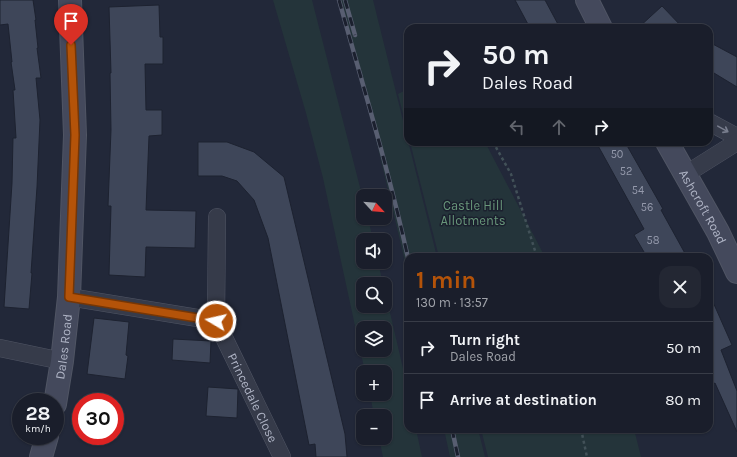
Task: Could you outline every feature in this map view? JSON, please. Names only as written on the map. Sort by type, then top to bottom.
[{"type":"street","name":"Dales Road","points":[[57,393],[69,297],[75,135],[70,0]]},
{"type":"street","points":[[586,0],[599,24]]},
{"type":"street","points":[[713,124],[737,137]]},
{"type":"street","points":[[686,174],[737,142]]},
{"type":"street","name":"Ashcroft Road","points":[[669,146],[718,232],[737,272]]},
{"type":"street","points":[[69,297],[216,321],[217,217]]},
{"type":"street","name":"Princedale Close","points":[[216,321],[282,457]]},
{"type":"street","points":[[0,348],[62,361]]},
{"type":"street","points":[[41,457],[44,445]]},
{"type":"path","points":[[495,146],[510,174],[536,253]]},
{"type":"path","points":[[582,433],[587,457]]},
{"type":"green space","points":[[273,0],[312,0],[360,189],[356,189],[356,225],[370,225],[371,233],[356,233],[356,269],[380,269],[381,277],[356,277],[356,313],[390,313],[392,321],[356,321],[356,330],[323,178],[306,113]]},
{"type":"green space","points":[[340,0],[373,0],[404,124],[404,146],[409,146],[436,253],[404,253],[404,257],[392,207],[392,189],[388,189]]},
{"type":"green space","points":[[404,91],[404,118],[398,94]]},
{"type":"green space","name":"Castle Hill Allotments","points":[[411,146],[487,146],[543,253],[438,253]]},
{"type":"green space","points":[[392,321],[404,373],[404,433],[417,433],[422,457],[383,457],[380,445],[392,445],[392,409],[373,409],[371,401],[392,401],[392,365],[363,365],[362,357],[392,357]]},
{"type":"green space","points":[[445,433],[479,433],[485,457],[450,457]]},
{"type":"green space","points":[[482,433],[635,433],[641,457],[488,457]]},
{"type":"building","points":[[0,0],[33,0],[36,20],[37,48],[41,78],[36,78],[40,120],[29,309],[4,307],[12,183],[13,138],[16,138],[13,90],[15,90],[8,24],[0,25]]},
{"type":"building","points":[[515,0],[545,0],[558,24],[528,24]]},
{"type":"building","points":[[159,5],[160,37],[163,37],[163,64],[145,64],[146,110],[162,110],[162,135],[149,136],[146,210],[196,211],[195,248],[146,247],[145,277],[109,275],[111,206],[108,206],[111,130],[111,73],[109,7]]},
{"type":"building","points":[[662,6],[679,24],[642,24]]},
{"type":"building","points":[[713,44],[737,57],[737,87],[713,72]]},
{"type":"building","points":[[198,142],[227,142],[254,152],[284,177],[345,434],[347,457],[316,457],[315,444],[309,445],[268,238],[254,200],[237,181],[222,176],[198,176]]},
{"type":"building","points":[[598,146],[627,146],[663,209],[661,210],[685,253],[645,253],[634,235],[644,229]]},
{"type":"building","points":[[713,302],[732,345],[721,350],[737,391],[737,432],[715,383],[713,384]]},
{"type":"building","points":[[94,318],[129,322],[126,355],[128,356],[125,379],[87,374]]},
{"type":"building","points":[[173,339],[211,341],[210,363],[172,360]]},
{"type":"building","points":[[208,387],[238,389],[237,418],[206,416]]},
{"type":"railway","points":[[339,0],[384,161],[407,253]]},
{"type":"railway","points":[[345,0],[355,35]]},
{"type":"railway","points":[[453,433],[458,457]]},
{"type":"route","points":[[71,45],[75,135],[69,297],[216,321]]}]
